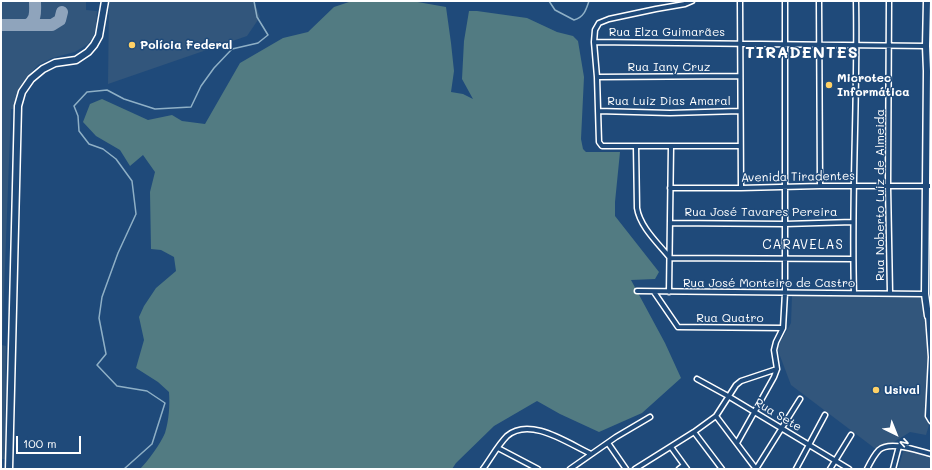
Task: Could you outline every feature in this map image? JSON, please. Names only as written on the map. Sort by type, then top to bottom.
[{"type":"street","points":[[9,469],[18,106],[22,92],[31,79],[43,69],[55,63],[76,60],[88,52],[94,45],[99,36],[105,1]]},
{"type":"street","points":[[692,1],[686,4],[656,9],[599,23],[595,30],[594,42],[597,77],[599,142],[600,145],[740,146]]},
{"type":"street","points":[[740,1],[739,43],[741,188]]},
{"type":"street","points":[[737,443],[777,369],[774,350],[783,328],[786,293],[785,1]]},
{"type":"street","points":[[819,1],[820,186]]},
{"type":"street","points":[[854,293],[853,222],[857,44],[856,1]]},
{"type":"street","name":"Rua Noberto Luiz de Almeida","points":[[889,1],[888,186],[890,293]]},
{"type":"street","points":[[927,1],[931,9]]},
{"type":"street","points":[[927,1],[926,46],[929,139],[929,222],[924,294],[930,317],[931,357],[928,416],[930,420]]},
{"type":"street","name":"Rua Elza Guimarães","points":[[594,42],[889,44],[926,46]]},
{"type":"street","points":[[927,71],[931,79]]},
{"type":"street","name":"Rua Iany Cruz","points":[[597,77],[740,76]]},
{"type":"street","name":"Rua Luiz Dias Amaral","points":[[598,111],[670,113],[740,111]]},
{"type":"street","points":[[636,146],[638,217],[670,258]]},
{"type":"street","points":[[669,292],[671,146]]},
{"type":"street","name":"Avenida Tiradentes","points":[[670,188],[928,186]]},
{"type":"street","name":"Rua José Tavares Pereira","points":[[670,222],[785,224],[853,222]]},
{"type":"street","points":[[926,252],[931,265]]},
{"type":"street","points":[[670,258],[853,259]]},
{"type":"street","name":"Rua José Monteiro de Castro","points":[[638,292],[924,294]]},
{"type":"street","name":"Rua Quatro","points":[[654,292],[678,327],[783,328]]},
{"type":"street","points":[[635,469],[694,432],[716,416],[728,396],[741,381],[777,369]]},
{"type":"street","name":"Rua Sete","points":[[697,379],[849,469]]},
{"type":"street","points":[[716,416],[756,469],[800,399]]},
{"type":"street","points":[[796,469],[825,415]]},
{"type":"street","points":[[570,469],[608,442],[650,417]]},
{"type":"street","points":[[483,469],[509,435],[518,431],[533,428],[591,454]]},
{"type":"street","points":[[694,432],[722,469]]},
{"type":"street","points":[[830,469],[851,435]]},
{"type":"street","points":[[608,442],[626,469]]},
{"type":"street","points":[[867,469],[878,450],[884,446],[899,446],[931,454]]},
{"type":"street","points":[[892,469],[899,446]]},
{"type":"street","points":[[671,447],[687,469]]},
{"type":"street","points":[[498,448],[538,469]]},
{"type":"street","points":[[525,469],[529,464]]},
{"type":"street","points":[[678,469],[684,465]]},
{"type":"shaded area","points":[[1,1],[86,1],[86,10],[97,11],[96,28],[93,37],[88,44],[75,52],[52,58],[38,65],[27,77],[18,93],[15,109],[11,109],[2,345],[6,346],[5,459],[2,459],[1,469]]},
{"type":"shaded area","points":[[109,1],[254,1],[260,17],[247,36],[108,84]]},
{"type":"shaded area","points":[[792,295],[922,297],[929,356],[926,416],[929,425],[926,435],[910,432],[891,444],[877,450],[791,385],[777,348],[791,323]]},
{"type":"shaded area","points":[[904,449],[931,456],[931,469],[898,469]]},
{"type":"green space","points":[[352,1],[412,1],[446,7],[454,71],[451,92],[463,94],[473,99],[462,79],[464,41],[469,11],[527,18],[557,32],[573,36],[578,41],[584,77],[581,139],[583,149],[586,152],[620,152],[615,216],[659,272],[655,279],[631,280],[665,343],[681,378],[642,413],[599,432],[560,414],[537,401],[494,426],[456,463],[452,469],[140,469],[161,442],[165,433],[168,418],[169,392],[158,382],[136,368],[144,340],[139,317],[144,306],[156,288],[176,271],[174,257],[161,250],[151,249],[150,192],[155,172],[143,155],[130,166],[120,150],[96,136],[83,122],[90,104],[102,99],[148,120],[172,115],[182,121],[205,124],[240,63],[283,38],[308,32],[334,7]]},
{"type":"waterway","points":[[124,469],[152,444],[165,403],[147,391],[117,386],[97,365],[106,354],[99,318],[102,297],[118,253],[136,214],[132,181],[116,159],[103,149],[89,144],[79,131],[78,116],[74,106],[87,92],[107,90],[124,99],[155,109],[191,107],[201,86],[214,68],[232,49],[258,43],[268,35],[257,17],[254,1]]},
{"type":"waterway","points":[[549,1],[555,10],[574,20],[582,15],[586,10],[589,1]]},
{"type":"taxiway","points":[[27,25],[34,18],[35,1]]},
{"type":"taxiway","points":[[1,25],[52,25],[60,20],[62,12]]},
{"type":"place","name":"Polícia Federal","points":[[132,45]]},
{"type":"place","name":"Microtec Informática","points":[[829,85]]},
{"type":"place","name":"Usival","points":[[876,390]]},
{"type":"district","name":"TIRADENTES","points":[[802,53]]},
{"type":"district","name":"CARAVELAS","points":[[803,245]]}]
